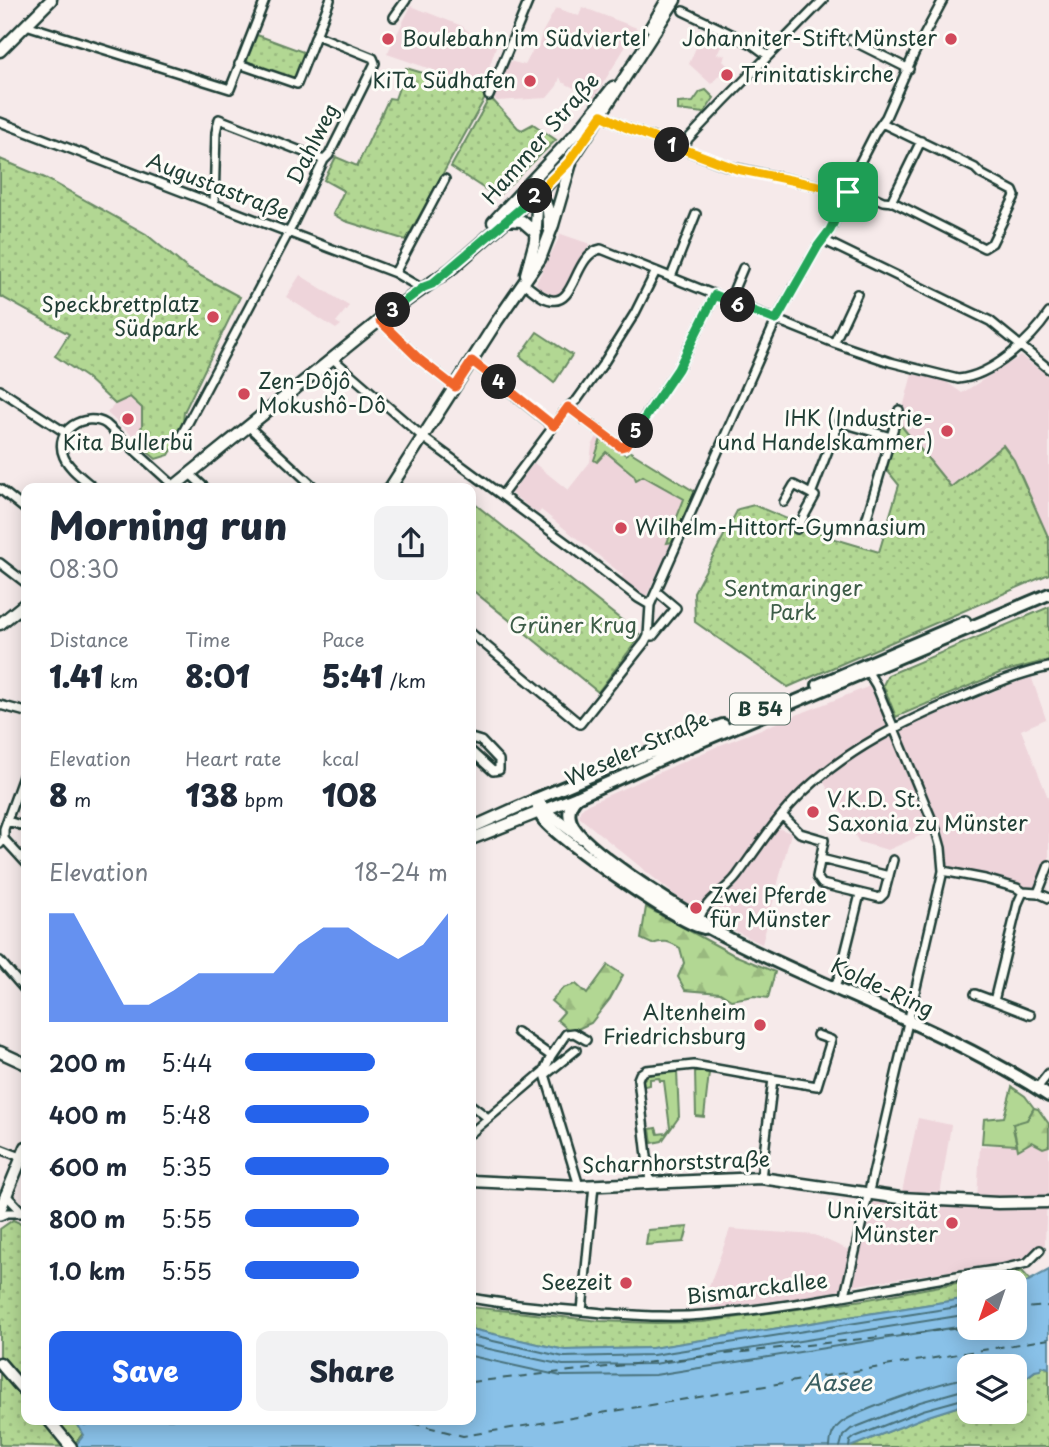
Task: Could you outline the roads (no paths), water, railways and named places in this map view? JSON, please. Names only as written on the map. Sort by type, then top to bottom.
[{"type":"main road","points":[[0,51],[51,0]]},
{"type":"main road","name":"Hammer Straße","points":[[423,288],[428,280],[471,246],[587,120],[616,82],[667,0]]},
{"type":"main road","name":"Hammer Straße","points":[[178,483],[380,321],[451,269],[537,194],[574,156],[675,0]]},
{"type":"main road","points":[[393,483],[540,258],[574,156]]},
{"type":"main road","points":[[524,281],[536,233],[537,194],[554,157]]},
{"type":"main road","points":[[520,193],[537,194],[548,208],[549,236]]},
{"type":"main road","points":[[505,220],[522,220],[536,233]]},
{"type":"main road","name":"Weseler Straße","points":[[476,837],[577,797],[1049,587]]},
{"type":"main road","name":"Weseler Straße","points":[[476,826],[605,769],[866,669],[1049,594]]},
{"type":"main road","points":[[0,624],[21,607]]},
{"type":"main road","name":"Kolde-Ring","points":[[577,797],[570,808],[569,817],[584,840]]},
{"type":"main road","name":"Kolde-Ring","points":[[536,799],[542,811],[542,819],[617,877],[695,926],[703,923]]},
{"type":"main road","name":"Kolde-Ring","points":[[542,811],[639,881],[743,947],[835,987],[909,1025],[1018,1075],[1049,1096]]},
{"type":"main road","points":[[0,1052],[21,1062]]},
{"type":"main road","name":"Kolde-Ring","points":[[1037,1088],[1049,1104]]},
{"type":"main road","points":[[0,1210],[2,1196],[21,1157]]},
{"type":"main road","name":"Scharnhorststraße","points":[[476,1181],[579,1186],[761,1178],[947,1201],[1049,1202]]},
{"type":"main road","points":[[0,1363],[21,1387]]},
{"type":"main road","points":[[53,1425],[71,1447]]},
{"type":"street","points":[[26,24],[230,89],[265,0]]},
{"type":"street","points":[[239,64],[297,85],[330,0]]},
{"type":"street","points":[[394,17],[406,0]]},
{"type":"street","points":[[489,96],[529,0]]},
{"type":"street","points":[[684,149],[694,133],[823,0]]},
{"type":"street","points":[[476,637],[575,722],[583,723],[648,636],[650,605],[776,320],[830,230],[876,131],[943,0]]},
{"type":"street","points":[[683,11],[752,44],[767,55]]},
{"type":"street","name":"Dahlweg","points":[[181,436],[324,160],[329,156],[375,63],[370,57],[316,35]]},
{"type":"street","points":[[851,40],[908,69]]},
{"type":"street","points":[[602,115],[625,127],[737,169],[848,189],[891,202],[986,248],[997,232],[1015,193],[975,168],[882,123]]},
{"type":"street","points":[[214,204],[216,132],[219,119],[324,160]]},
{"type":"street","name":"Augustastraße","points":[[0,122],[395,274],[423,288]]},
{"type":"street","points":[[891,202],[921,141]]},
{"type":"street","points":[[395,274],[445,179]]},
{"type":"street","points":[[671,277],[696,214]]},
{"type":"street","points":[[823,240],[989,320],[1049,369]]},
{"type":"street","points":[[524,281],[547,299],[559,300],[565,296],[585,257],[597,250],[604,250],[834,343],[890,362],[958,379],[998,363],[1021,346],[1049,313]]},
{"type":"street","points":[[729,301],[743,268]]},
{"type":"street","points":[[502,495],[603,364],[635,313],[656,271]]},
{"type":"street","points":[[834,343],[858,294]]},
{"type":"street","points":[[568,407],[621,447],[625,446],[678,369],[715,295]]},
{"type":"street","points":[[380,321],[419,359],[455,387]]},
{"type":"street","points":[[333,359],[424,438],[650,605]]},
{"type":"street","points":[[472,361],[554,426]]},
{"type":"street","points":[[0,390],[66,433]]},
{"type":"street","points":[[865,524],[899,410]]},
{"type":"street","points":[[89,483],[68,464],[64,457],[62,441],[77,422],[84,419],[102,422],[169,483]]},
{"type":"street","points":[[811,494],[839,422],[891,437]]},
{"type":"street","points":[[248,426],[310,483]]},
{"type":"street","points":[[190,474],[200,483]]},
{"type":"street","points":[[784,502],[794,485],[815,496],[797,529]]},
{"type":"street","points":[[0,489],[21,506]]},
{"type":"street","points":[[0,563],[21,579]]},
{"type":"street","points":[[648,636],[657,632],[676,608],[657,592]]},
{"type":"street","points":[[703,923],[704,908],[736,877],[754,849],[782,815],[804,791],[832,768],[893,728],[1005,679],[1049,667]]},
{"type":"street","points":[[845,1295],[909,1025],[910,1010],[943,867],[940,841],[876,685],[866,669]]},
{"type":"street","points":[[0,705],[21,711]]},
{"type":"street","points":[[476,740],[481,741],[499,760],[499,770],[488,769],[476,756]]},
{"type":"street","points":[[21,783],[8,821],[2,828],[2,842],[21,859]]},
{"type":"street","points":[[782,815],[800,832],[824,840],[817,877],[819,883],[880,898],[884,894],[893,860]]},
{"type":"street","points":[[8,821],[21,825]]},
{"type":"street","points":[[821,859],[889,876]]},
{"type":"street","points":[[1038,893],[1049,865]]},
{"type":"street","points":[[943,867],[1049,898]]},
{"type":"street","points":[[994,1001],[1023,892]]},
{"type":"street","points":[[835,987],[860,894]]},
{"type":"street","points":[[0,961],[21,981]]},
{"type":"street","points":[[975,994],[1030,1015]]},
{"type":"street","points":[[517,1032],[551,1056]]},
{"type":"street","points":[[579,1186],[544,1073],[551,1056],[566,1034],[575,1033],[586,1040]]},
{"type":"street","points":[[650,1182],[638,1079],[641,1072],[694,1065],[817,1086],[831,1040],[817,1035]]},
{"type":"street","points":[[476,1129],[576,1050]]},
{"type":"street","points":[[1037,1088],[1049,1073]]},
{"type":"street","points":[[761,1178],[773,1079]]},
{"type":"street","points":[[476,1109],[488,1118]]},
{"type":"street","points":[[0,1149],[21,1157]]},
{"type":"street","points":[[582,1311],[594,1185]]},
{"type":"street","points":[[2,1196],[21,1211]]},
{"type":"street","points":[[0,1216],[7,1213],[21,1214]]},
{"type":"street","name":"Bismarckallee","points":[[476,1299],[582,1311],[653,1316],[704,1315],[754,1310],[1015,1266],[1027,1263],[1040,1250]]},
{"type":"water","name":"Aasee","points":[[1049,1270],[1049,1368],[1042,1366],[1027,1377],[1027,1354],[957,1354],[957,1407],[850,1447],[74,1447],[84,1435],[78,1425],[476,1425],[476,1330],[565,1350],[652,1348],[957,1300],[957,1340],[1027,1340],[1027,1282]]},
{"type":"place","name":"Boulebahn im Südviertel","points":[[388,39]]},
{"type":"place","name":"Johanniter-Stift Münster","points":[[951,39]]},
{"type":"place","name":"Trinitatiskirche","points":[[727,75]]},
{"type":"place","name":"KiTa Südhafen","points":[[530,81]]},
{"type":"place","name":"Speckbrettplatz Südpark","points":[[213,317]]},
{"type":"place","name":"Zen-Dôjô Mokushô-Dô","points":[[244,394]]},
{"type":"place","name":"Kita Bullerbü","points":[[128,419]]},
{"type":"place","name":"IHK (Industrie- und Handelskammer)","points":[[947,431]]},
{"type":"place","name":"Wilhelm-Hittorf-Gymnasium","points":[[621,528]]},
{"type":"place","name":"V.K.D. St. Saxonia zu Münster","points":[[813,812]]},
{"type":"place","name":"Zwei Pferde für Münster","points":[[696,908]]},
{"type":"place","name":"Altenheim Friedrichsburg","points":[[760,1025]]},
{"type":"place","name":"Universität Münster","points":[[952,1223]]},
{"type":"place","name":"Seezeit","points":[[626,1283]]},
{"type":"park label","name":"Sentmaringer Park","points":[[793,601]]},
{"type":"park label","name":"Grüner Krug","points":[[573,626]]}]
